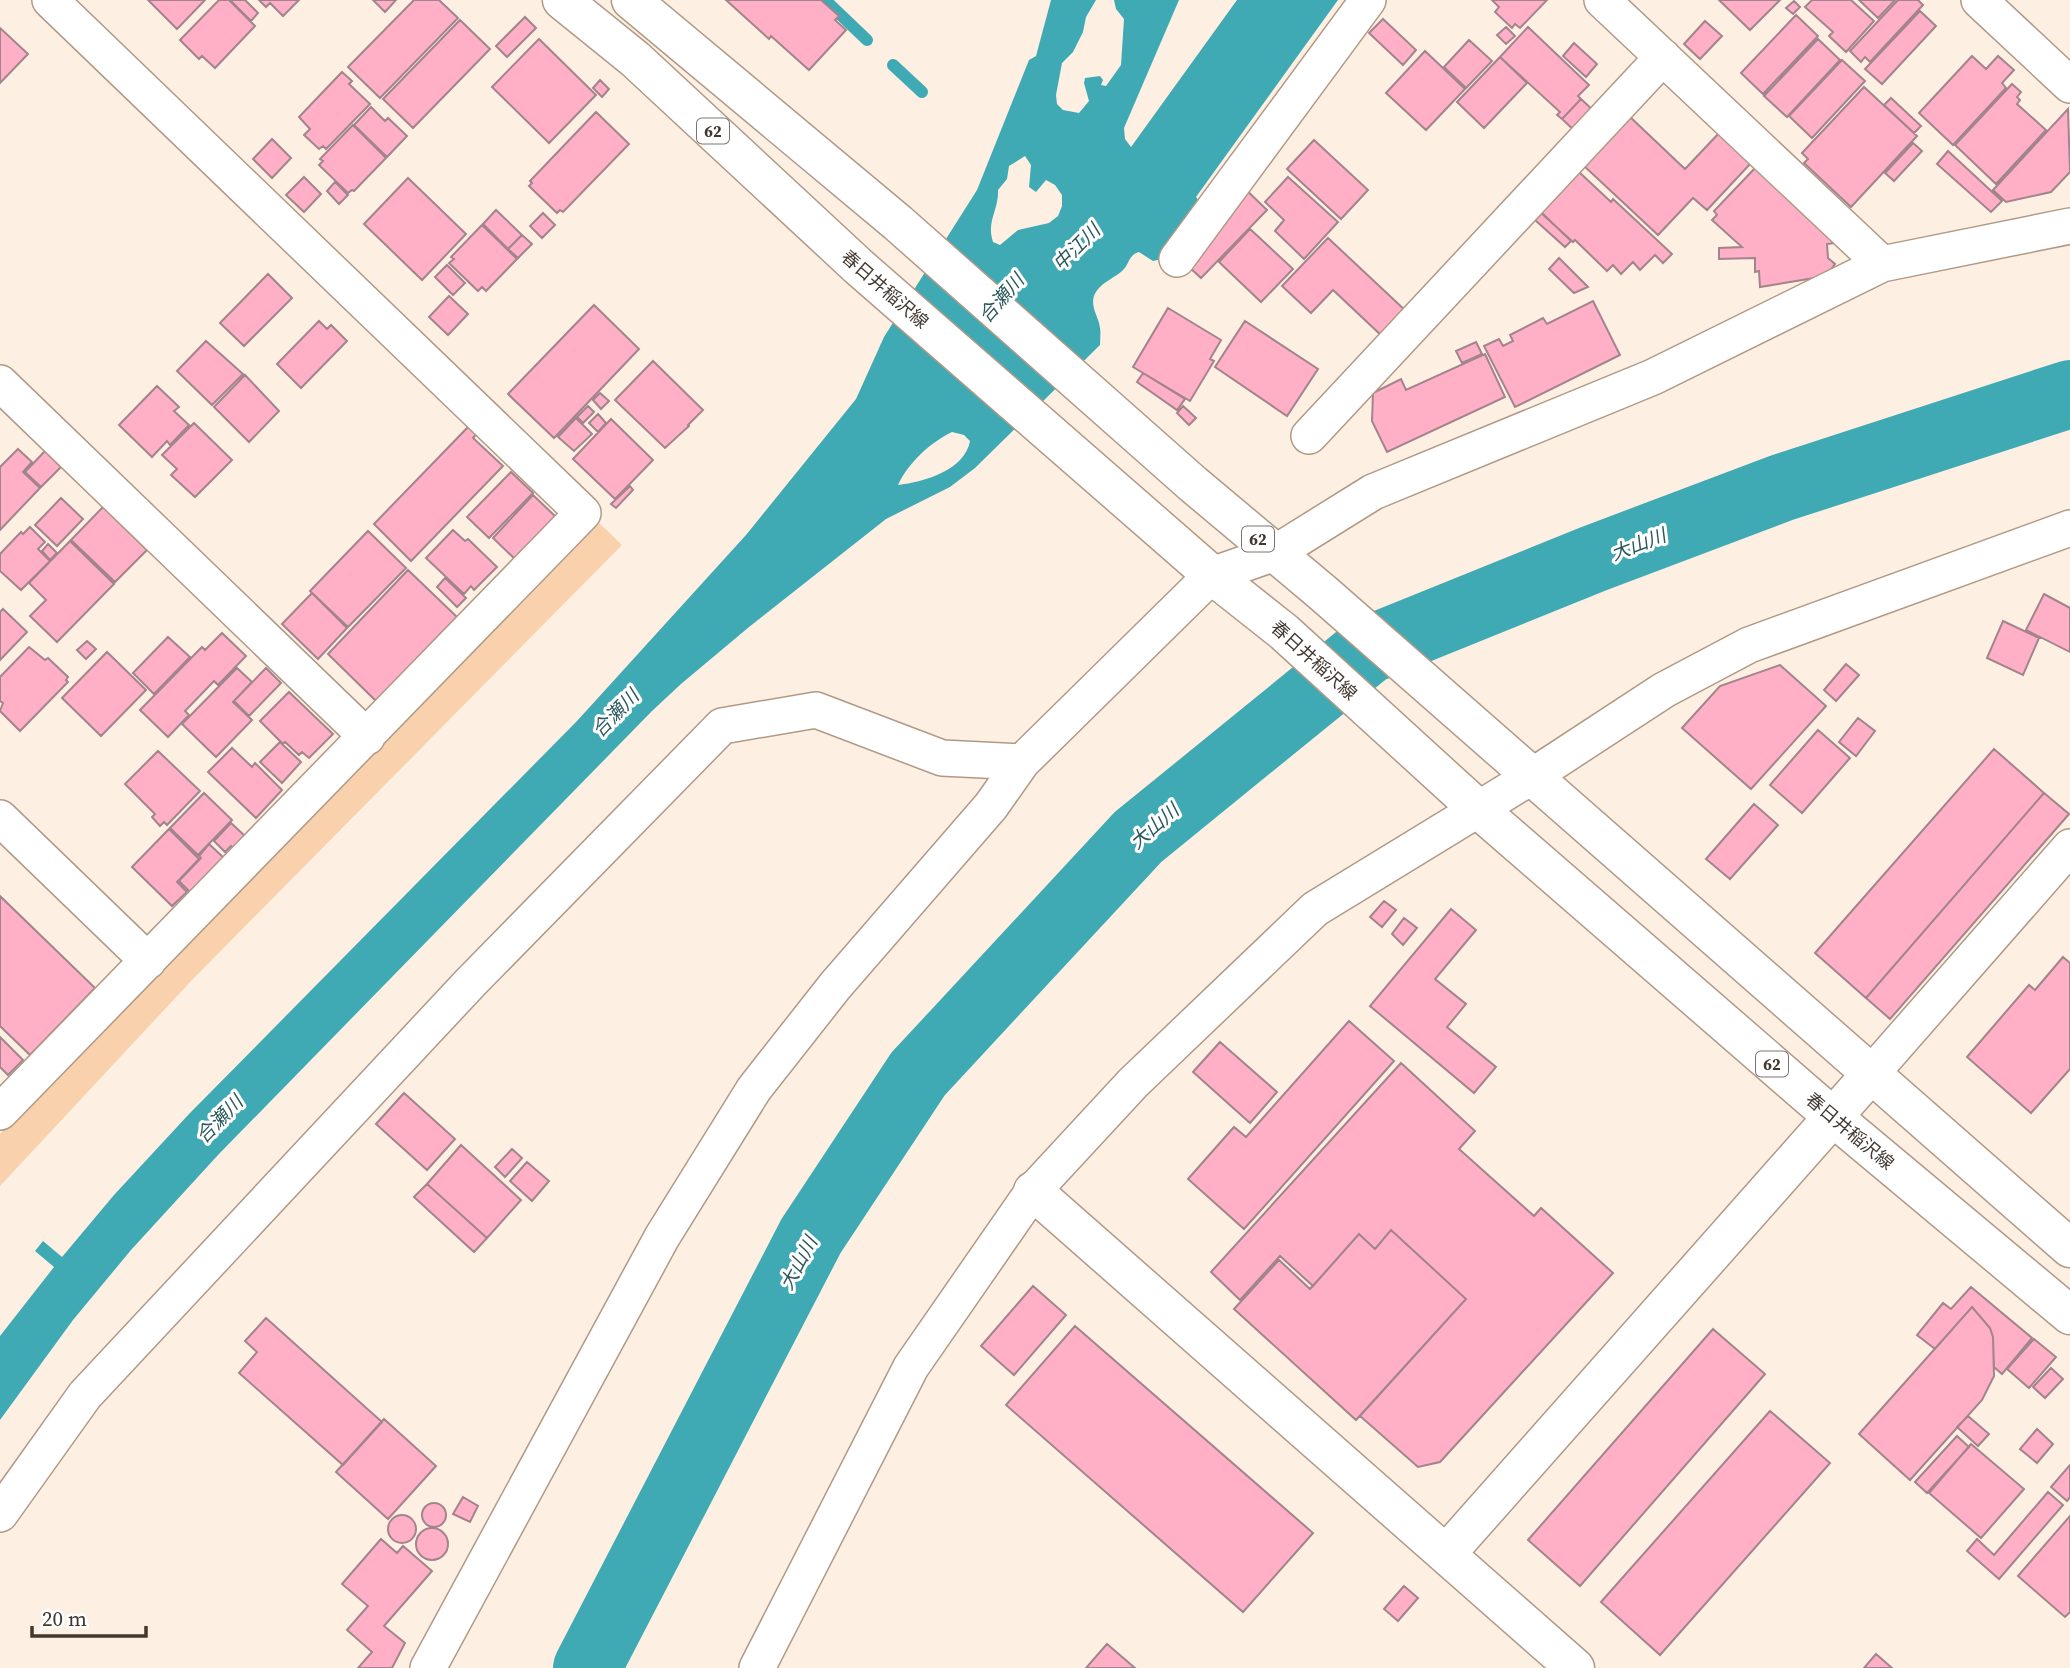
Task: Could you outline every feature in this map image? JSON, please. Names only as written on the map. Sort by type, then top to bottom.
[{"type":"main road","name":"春日井稲沢線","points":[[562,0],[635,59],[859,267],[1212,575],[1284,632],[1478,809],[1833,1117],[2070,1315]]},
{"type":"main road","name":"62","points":[[631,0],[898,223],[1193,484],[1323,593],[2070,1248]]},
{"type":"main road","points":[[1446,1554],[1871,1074]]},
{"type":"main road","points":[[1032,1191],[1575,1668]]},
{"type":"street","points":[[0,1112],[583,513],[50,0]]},
{"type":"street","points":[[1177,259],[1368,0]]},
{"type":"street","points":[[1602,0],[1882,264]]},
{"type":"street","points":[[1979,0],[2070,85]]},
{"type":"street","points":[[1309,436],[1663,57]]},
{"type":"street","points":[[428,1668],[662,1237],[754,1089],[835,986],[991,806],[1022,762],[1212,575],[1275,553],[1373,492],[1653,377],[1882,264],[2070,226]]},
{"type":"street","points":[[0,383],[367,737]]},
{"type":"street","points":[[757,1668],[911,1367],[1032,1191],[1133,1083],[1315,909],[1531,777],[1664,690],[1749,645],[2070,528]]},
{"type":"street","points":[[0,1514],[85,1395],[470,983],[722,726],[816,710],[942,758],[1022,762]]},
{"type":"street","points":[[0,818],[148,961]]},
{"type":"street","points":[[1871,1074],[2070,847]]},
{"type":"shaded area","points":[[598,522],[622,545],[192,980],[0,1186],[0,1134]]},
{"type":"water","points":[[1051,0],[1096,0],[1086,17],[1083,32],[1073,52],[1062,63],[1056,95],[1057,104],[1063,110],[1079,113],[1089,101],[1085,78],[1100,76],[1103,80],[1101,85],[1106,86],[1121,65],[1124,19],[1116,9],[1114,0],[1179,0],[1124,128],[1125,139],[1131,147],[1237,0],[1338,0],[1196,197],[1201,203],[1162,259],[1153,261],[1139,252],[1135,253],[1122,271],[1102,285],[1096,293],[1093,303],[1100,328],[1100,345],[975,468],[950,487],[886,519],[749,627],[652,711],[218,1155],[131,1250],[73,1320],[0,1420],[0,1336],[54,1267],[35,1251],[43,1241],[62,1257],[114,1195],[189,1114],[577,721],[746,535],[856,399],[884,337],[977,190],[1029,60],[1036,56]],"holes":[[[1025,156],[1031,165],[1029,187],[1036,192],[1046,180],[1055,185],[1062,195],[1062,206],[1058,216],[1049,223],[1018,230],[1000,245],[993,242],[991,235],[998,190],[1007,179],[1009,166]],[[952,432],[964,435],[970,441],[960,460],[942,473],[898,485],[921,454]]]},
{"type":"building","points":[[148,0],[205,0],[177,29]]},
{"type":"building","points":[[219,0],[229,0],[255,26],[215,68],[202,56],[199,59],[180,40]]},
{"type":"building","points":[[230,0],[245,0],[258,13],[251,21]]},
{"type":"building","points":[[259,0],[299,0],[283,16],[270,3],[266,7]]},
{"type":"building","points":[[373,0],[396,0],[385,12]]},
{"type":"building","points":[[414,0],[439,0],[458,18],[380,98],[348,67]]},
{"type":"building","points":[[726,0],[821,0],[839,16],[835,20],[846,30],[809,70]]},
{"type":"building","points":[[1492,0],[1547,0],[1520,28],[1515,24],[1512,28],[1495,12],[1499,7]]},
{"type":"building","points":[[1719,0],[1780,0],[1750,30]]},
{"type":"building","points":[[1812,0],[1851,0],[1874,21],[1846,52],[1829,36],[1833,32],[1805,7]]},
{"type":"building","points":[[1859,0],[1895,0],[1878,18]]},
{"type":"building","points":[[1898,0],[1918,0],[1923,5],[1870,62],[1865,57],[1861,62],[1850,51]]},
{"type":"building","points":[[1794,1],[1800,7],[1793,14],[1786,8]]},
{"type":"building","points":[[1920,11],[1936,26],[1882,84],[1865,69]]},
{"type":"building","points":[[1796,15],[1818,36],[1763,94],[1741,73]]},
{"type":"building","points":[[525,17],[536,28],[507,57],[496,46]]},
{"type":"building","points":[[1383,19],[1416,50],[1403,65],[1369,33]]},
{"type":"building","points":[[460,20],[490,49],[413,128],[383,99]]},
{"type":"building","points":[[1705,21],[1722,36],[1700,59],[1684,44]]},
{"type":"building","points":[[1506,27],[1515,36],[1506,44],[1497,35]]},
{"type":"building","points":[[1528,27],[1589,85],[1578,96],[1581,99],[1562,119],[1557,115],[1560,112],[1500,57]]},
{"type":"building","points":[[0,28],[28,54],[0,83]]},
{"type":"building","points":[[539,39],[596,95],[549,143],[492,87]]},
{"type":"building","points":[[1818,39],[1840,60],[1787,117],[1764,96]]},
{"type":"building","points":[[1469,40],[1492,61],[1466,88],[1444,67]]},
{"type":"building","points":[[1574,43],[1597,64],[1586,77],[1563,56]]},
{"type":"building","points":[[1425,51],[1465,89],[1426,130],[1386,93]]},
{"type":"building","points":[[1972,56],[1986,69],[1998,56],[2014,70],[2002,83],[2006,88],[1953,145],[1919,113]]},
{"type":"building","points":[[1500,57],[1527,83],[1484,128],[1457,102]]},
{"type":"building","points":[[1842,60],[1865,81],[1812,138],[1789,116]]},
{"type":"building","points":[[342,72],[352,81],[349,84],[370,104],[326,149],[323,146],[319,149],[304,135],[310,129],[299,117]]},
{"type":"building","points":[[600,80],[609,89],[602,97],[593,88]]},
{"type":"building","points":[[2012,84],[2021,92],[2017,97],[2020,100],[2017,104],[2046,130],[1996,184],[1955,145]]},
{"type":"building","points":[[1864,87],[1917,136],[1851,207],[1804,163],[1808,159],[1802,153]]},
{"type":"building","points":[[1891,98],[1921,126],[1914,133],[1884,105]]},
{"type":"building","points":[[1581,99],[1595,112],[1576,132],[1562,119]]},
{"type":"building","points":[[371,107],[385,121],[388,118],[407,136],[387,157],[354,125]]},
{"type":"building","points":[[2068,109],[2070,172],[2051,192],[2006,202],[1993,190]]},
{"type":"building","points":[[596,112],[629,144],[563,212],[560,210],[557,213],[529,186],[532,183],[530,181]]},
{"type":"building","points":[[1629,116],[1685,169],[1720,132],[1751,163],[1707,210],[1693,198],[1658,235],[1583,165]]},
{"type":"building","points":[[353,125],[386,158],[354,191],[348,193],[319,165],[323,161],[320,159]]},
{"type":"building","points":[[272,139],[291,158],[272,178],[253,159]]},
{"type":"building","points":[[1314,140],[1368,190],[1341,219],[1287,169]]},
{"type":"building","points":[[1913,143],[1922,151],[1894,181],[1885,173]]},
{"type":"building","points":[[1948,151],[2002,201],[1991,212],[1937,164]]},
{"type":"building","points":[[1757,166],[1842,242],[1827,244],[1828,258],[1835,264],[1826,276],[1760,287],[1759,271],[1755,272],[1755,258],[1719,259],[1719,248],[1742,247],[1712,220],[1717,215],[1714,211]]},
{"type":"building","points":[[1579,172],[1611,202],[1613,199],[1672,254],[1663,263],[1655,255],[1640,270],[1633,262],[1621,274],[1613,265],[1607,271],[1575,240],[1573,242],[1540,212]]},
{"type":"building","points":[[304,177],[321,194],[304,212],[286,195]]},
{"type":"building","points":[[1288,177],[1338,222],[1304,259],[1275,231],[1284,220],[1265,202]]},
{"type":"building","points":[[408,178],[466,234],[422,280],[364,224]]},
{"type":"building","points":[[335,182],[348,195],[339,204],[327,191]]},
{"type":"building","points":[[1240,184],[1267,210],[1201,278],[1187,265]]},
{"type":"building","points":[[496,210],[522,235],[508,249],[483,224]]},
{"type":"building","points":[[543,213],[555,225],[542,238],[530,226]]},
{"type":"building","points":[[1542,213],[1571,241],[1565,247],[1535,220]]},
{"type":"building","points":[[482,225],[517,259],[486,291],[482,287],[478,291],[449,263],[454,259],[451,257]]},
{"type":"building","points":[[1250,229],[1293,269],[1261,302],[1219,262]]},
{"type":"building","points":[[522,235],[532,244],[518,258],[508,249]]},
{"type":"building","points":[[1328,238],[1407,312],[1383,337],[1333,290],[1311,313],[1282,286]]},
{"type":"building","points":[[1559,258],[1588,287],[1574,293],[1549,269]]},
{"type":"building","points":[[447,265],[465,283],[453,295],[435,277]]},
{"type":"building","points":[[268,274],[292,298],[244,346],[220,323]]},
{"type":"building","points":[[449,296],[468,314],[448,335],[429,317]]},
{"type":"building","points":[[1593,301],[1620,355],[1515,407],[1484,346],[1499,339],[1503,346],[1513,341],[1510,335],[1543,318],[1547,324]]},
{"type":"building","points":[[594,305],[639,349],[554,438],[508,394]]},
{"type":"building","points":[[1168,308],[1221,340],[1210,359],[1214,361],[1190,401],[1133,367]]},
{"type":"building","points":[[319,321],[327,329],[331,325],[347,341],[301,388],[277,364]]},
{"type":"building","points":[[1245,321],[1318,369],[1287,416],[1215,367]]},
{"type":"building","points":[[206,341],[243,374],[212,405],[177,371]]},
{"type":"building","points":[[1476,342],[1482,354],[1462,363],[1456,351]]},
{"type":"building","points":[[1485,354],[1505,397],[1387,452],[1372,421],[1373,393],[1401,379],[1406,390]]},
{"type":"building","points":[[653,361],[703,410],[665,448],[615,400]]},
{"type":"building","points":[[1143,373],[1185,399],[1177,410],[1137,382]]},
{"type":"building","points":[[245,375],[279,411],[249,442],[214,407]]},
{"type":"building","points":[[157,386],[179,407],[174,411],[189,425],[170,445],[167,441],[152,457],[119,425]]},
{"type":"building","points":[[600,393],[609,401],[601,409],[593,400]]},
{"type":"building","points":[[588,406],[594,412],[583,423],[577,417]]},
{"type":"building","points":[[1183,406],[1196,418],[1189,425],[1177,413]]},
{"type":"building","points":[[598,414],[606,423],[598,432],[589,423]]},
{"type":"building","points":[[576,418],[592,434],[574,451],[558,437]]},
{"type":"building","points":[[611,419],[653,460],[615,499],[573,459]]},
{"type":"building","points":[[194,423],[232,460],[195,497],[171,475],[177,469],[162,455]]},
{"type":"building","points":[[470,425],[478,432],[473,438],[503,466],[411,561],[374,524]]},
{"type":"building","points":[[18,449],[32,462],[23,472],[40,488],[0,530],[0,467]]},
{"type":"building","points":[[45,451],[61,467],[41,487],[25,472]]},
{"type":"building","points":[[511,472],[533,493],[489,538],[467,517]]},
{"type":"building","points":[[630,486],[633,490],[616,508],[611,504]]},
{"type":"building","points":[[533,495],[558,519],[517,561],[493,538]]},
{"type":"building","points":[[61,498],[83,519],[57,546],[35,525]]},
{"type":"building","points":[[103,507],[147,550],[115,582],[71,540]]},
{"type":"building","points":[[30,527],[45,542],[38,549],[50,561],[21,590],[0,571],[0,554],[21,532],[23,534]]},
{"type":"building","points":[[453,530],[465,541],[468,539],[497,567],[474,590],[471,586],[464,594],[426,558]]},
{"type":"building","points":[[368,531],[406,568],[348,627],[310,591]]},
{"type":"building","points":[[70,541],[114,584],[57,642],[30,616],[46,600],[29,583]]},
{"type":"building","points":[[48,544],[57,553],[50,560],[42,551]]},
{"type":"building","points":[[408,570],[457,617],[376,701],[328,654]]},
{"type":"building","points":[[445,578],[466,598],[457,607],[437,587]]},
{"type":"building","points":[[312,593],[347,628],[318,659],[282,624]]},
{"type":"building","points":[[2044,594],[2070,608],[2070,652],[2026,630]]},
{"type":"building","points":[[3,609],[27,632],[0,660],[0,612]]},
{"type":"building","points":[[2003,621],[2039,638],[2023,675],[1987,658]]},
{"type":"building","points":[[222,633],[246,656],[218,685],[214,681],[185,711],[189,715],[168,737],[140,710],[202,647],[205,650]]},
{"type":"building","points":[[168,637],[190,657],[154,694],[133,673]]},
{"type":"building","points":[[87,641],[96,649],[86,659],[77,650]]},
{"type":"building","points":[[29,647],[45,660],[48,658],[68,677],[68,682],[20,731],[0,711],[3,703],[0,701],[0,677]]},
{"type":"building","points":[[107,652],[146,690],[101,736],[62,698]]},
{"type":"building","points":[[1846,664],[1859,675],[1836,701],[1824,690]]},
{"type":"building","points":[[1780,665],[1826,706],[1751,789],[1682,728],[1720,686]]},
{"type":"building","points":[[237,668],[252,682],[233,702],[252,720],[216,757],[182,724]]},
{"type":"building","points":[[266,668],[281,683],[249,716],[234,701]]},
{"type":"building","points":[[289,692],[333,734],[309,758],[302,752],[299,755],[285,742],[283,744],[260,721]]},
{"type":"building","points":[[1858,718],[1875,731],[1856,756],[1839,742]]},
{"type":"building","points":[[1818,730],[1850,758],[1802,813],[1770,785]]},
{"type":"building","points":[[280,742],[301,762],[282,783],[260,762]]},
{"type":"building","points":[[232,748],[252,767],[255,763],[282,790],[256,818],[208,772]]},
{"type":"building","points":[[1994,749],[2044,793],[1866,998],[1815,953]]},
{"type":"building","points":[[158,751],[200,791],[167,825],[164,822],[160,826],[152,817],[155,814],[125,784]]},
{"type":"building","points":[[204,793],[232,820],[198,855],[170,828]]},
{"type":"building","points":[[2044,793],[2069,814],[1890,1019],[1866,998]]},
{"type":"building","points":[[1754,804],[1778,825],[1730,879],[1706,859]]},
{"type":"building","points":[[231,823],[246,837],[234,849],[231,846],[225,852],[214,841]]},
{"type":"building","points":[[169,829],[199,859],[177,882],[187,892],[172,906],[132,867]]},
{"type":"building","points":[[209,844],[224,858],[191,893],[179,881],[201,858],[199,856]]},
{"type":"building","points":[[0,896],[95,988],[30,1055],[0,1026]]},
{"type":"building","points":[[1384,901],[1396,910],[1382,927],[1370,917]]},
{"type":"building","points":[[1451,909],[1476,930],[1435,979],[1466,1004],[1447,1027],[1496,1067],[1474,1093],[1370,1006]]},
{"type":"building","points":[[1404,918],[1417,928],[1403,945],[1392,934]]},
{"type":"building","points":[[2063,957],[2070,963],[2070,1069],[2031,1113],[1967,1057],[2029,985],[2035,990]]},
{"type":"building","points":[[1349,1021],[1394,1061],[1244,1229],[1188,1179],[1234,1127],[1246,1137]]},
{"type":"building","points":[[0,1037],[23,1060],[8,1075],[0,1067]]},
{"type":"building","points":[[1220,1042],[1277,1092],[1250,1123],[1193,1072]]},
{"type":"building","points":[[1401,1063],[1475,1131],[1459,1149],[1534,1216],[1541,1208],[1613,1273],[1440,1462],[1418,1467],[1360,1416],[1466,1299],[1391,1230],[1375,1249],[1359,1234],[1313,1286],[1280,1256],[1240,1300],[1211,1272]]},
{"type":"building","points":[[404,1093],[455,1139],[427,1170],[376,1124]]},
{"type":"building","points":[[461,1145],[521,1200],[487,1238],[427,1184]]},
{"type":"building","points":[[512,1149],[522,1158],[505,1177],[495,1167]]},
{"type":"building","points":[[527,1162],[549,1181],[532,1201],[510,1181]]},
{"type":"building","points":[[427,1184],[487,1238],[474,1252],[414,1197]]},
{"type":"building","points":[[1391,1230],[1466,1299],[1356,1420],[1234,1309],[1279,1260],[1310,1289],[1359,1234],[1375,1249]]},
{"type":"building","points":[[1033,1286],[1066,1315],[1014,1375],[981,1346]]},
{"type":"building","points":[[1971,1287],[2032,1338],[2002,1374],[1994,1367],[1990,1328],[1972,1307],[1935,1349],[1917,1335],[1943,1303],[1951,1309]]},
{"type":"building","points":[[1972,1307],[1990,1328],[1993,1337],[1994,1376],[1982,1400],[1910,1480],[1859,1434]]},
{"type":"building","points":[[266,1318],[382,1422],[343,1465],[239,1373],[257,1352],[245,1341]]},
{"type":"building","points":[[1075,1326],[1313,1533],[1243,1612],[1006,1405]]},
{"type":"building","points":[[1713,1329],[1765,1374],[1580,1586],[1528,1540]]},
{"type":"building","points":[[2034,1339],[2056,1357],[2029,1388],[2007,1369]]},
{"type":"building","points":[[2051,1368],[2063,1379],[2045,1398],[2033,1387]]},
{"type":"building","points":[[1770,1411],[1830,1463],[1660,1655],[1601,1602]]},
{"type":"building","points":[[1968,1416],[1989,1434],[1978,1446],[1957,1427]]},
{"type":"building","points":[[384,1419],[436,1466],[388,1519],[336,1472]]},
{"type":"building","points":[[2037,1429],[2053,1444],[2037,1463],[2020,1449]]},
{"type":"building","points":[[1957,1436],[1969,1447],[1927,1493],[1915,1482]]},
{"type":"building","points":[[1971,1444],[2024,1489],[1981,1538],[1929,1493]]},
{"type":"building","points":[[2070,1465],[2070,1497],[2067,1501],[2051,1487]]},
{"type":"building","points":[[2048,1492],[2063,1505],[1999,1579],[1967,1551],[1977,1539],[1994,1555]]},
{"type":"building","points":[[463,1497],[478,1506],[470,1522],[453,1514]]},
{"type":"building","points":[[434,1503],[442,1507],[446,1515],[442,1523],[434,1527],[426,1523],[422,1515],[426,1507]]},
{"type":"building","points":[[402,1515],[412,1519],[416,1529],[412,1539],[402,1543],[392,1539],[388,1529],[392,1519]]},
{"type":"building","points":[[2070,1516],[2070,1612],[2065,1617],[2018,1576]]},
{"type":"building","points":[[432,1528],[443,1533],[448,1544],[443,1555],[432,1560],[421,1555],[416,1544],[421,1533]]},
{"type":"building","points":[[381,1539],[397,1553],[403,1546],[432,1571],[384,1626],[405,1643],[392,1668],[358,1668],[372,1652],[347,1630],[368,1606],[342,1584]]},
{"type":"building","points":[[1404,1586],[1418,1598],[1398,1621],[1384,1609]]},
{"type":"building","points":[[1107,1644],[1135,1668],[1086,1668]]},
{"type":"building","points":[[1876,1654],[1892,1668],[1864,1668]]},
{"type":"waterway","points":[[825,0],[867,40]]},
{"type":"waterway","points":[[893,65],[922,92]]},
{"type":"waterway","name":"大山川","points":[[587,1668],[811,1236],[918,1074],[1138,837],[1368,650],[1593,559],[1781,488],[2070,394]]},
{"type":"water label","name":"中江川","points":[[1076,247]]},
{"type":"water label","name":"合瀬川","points":[[1001,298]]},
{"type":"water label","name":"合瀬川","points":[[615,713]]},
{"type":"water label","name":"合瀬川","points":[[219,1119]]}]
